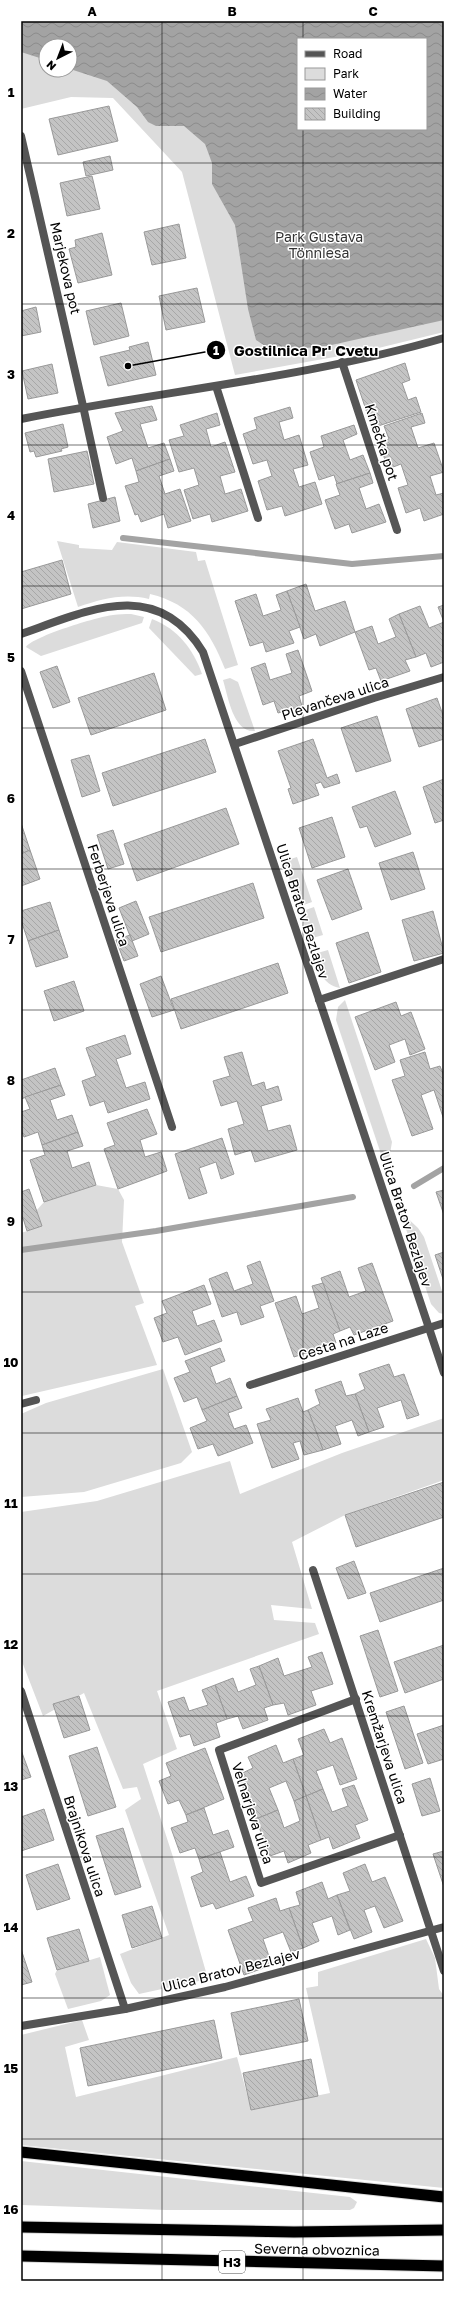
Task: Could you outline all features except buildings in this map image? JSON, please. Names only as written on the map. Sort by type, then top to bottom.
[{"type":"highway","points":[[21,2152],[444,2197]]},
{"type":"highway","name":"Severna obvoznica","points":[[21,2227],[286,2232],[444,2230]]},
{"type":"highway","name":"Severna obvoznica","points":[[21,2256],[444,2266]]},
{"type":"street","name":"Marjekova pot","points":[[21,136],[84,406]]},
{"type":"street","points":[[21,419],[84,406],[216,386],[342,362],[444,338]]},
{"type":"street","name":"Kmečka pot","points":[[342,362],[397,530]]},
{"type":"street","points":[[216,386],[258,518]]},
{"type":"street","points":[[84,406],[103,498]]},
{"type":"street","name":"Ulica Bratov Bezlajev","points":[[21,634],[92,610],[114,605],[142,606],[163,613],[184,626],[203,652],[444,1373]]},
{"type":"street","name":"Ferberjeva ulica","points":[[21,671],[172,1127]]},
{"type":"street","name":"Plevančeva ulica","points":[[235,744],[374,698],[444,677]]},
{"type":"street","points":[[319,1000],[444,959]]},
{"type":"street","name":"Cesta na Laze","points":[[250,1385],[444,1323]]},
{"type":"street","points":[[21,1404],[36,1400]]},
{"type":"street","name":"Kremžarjeva ulica","points":[[313,1570],[444,1971]]},
{"type":"street","name":"Brajnikova ulica","points":[[21,1691],[125,2008]]},
{"type":"street","name":"Velnarjeva ulica","points":[[356,1700],[219,1750],[261,1883],[400,1835]]},
{"type":"street","name":"Ulica Bratov Bezlajev","points":[[21,2026],[125,2008],[226,1987],[432,1932],[444,1927]]},
{"type":"green space","name":"Park Gustava Tönniesa","points":[[21,21],[444,21],[444,332],[362,352],[235,375],[182,172],[113,98],[71,97],[21,109]]},
{"type":"green space","points":[[57,541],[79,545],[79,548],[112,550],[117,542],[196,552],[198,561],[205,560],[238,665],[225,669],[213,643],[198,621],[188,612],[165,599],[150,594],[149,599],[139,597],[121,597],[104,599],[78,607]]},
{"type":"green space","points":[[131,614],[144,617],[142,623],[41,656],[26,647],[41,638],[81,623],[113,615]]},
{"type":"green space","points":[[152,619],[170,628],[177,634],[194,656],[202,674],[195,676],[149,628]]},
{"type":"green space","points":[[230,678],[238,682],[255,731],[248,730],[241,726],[233,712],[223,680]]},
{"type":"green space","points":[[297,857],[312,902],[298,907],[284,861]]},
{"type":"green space","points":[[314,907],[323,935],[309,939],[300,912]]},
{"type":"green space","points":[[328,950],[340,988],[329,984],[325,980],[322,976],[314,954]]},
{"type":"green space","points":[[345,1000],[392,1142],[388,1165],[385,1166],[336,1020],[338,1007]]},
{"type":"green space","points":[[96,1185],[118,1189],[124,1200],[122,1242],[144,1303],[135,1306],[157,1365],[22,1396],[21,1233],[42,1226],[36,1211],[44,1202]]},
{"type":"green space","points":[[400,1211],[418,1228],[424,1237],[444,1297],[444,1314],[439,1313],[431,1304]]},
{"type":"green space","points":[[163,1369],[192,1452],[181,1463],[84,1492],[21,1497],[21,1414],[46,1403]]},
{"type":"green space","points":[[444,1418],[444,1480],[345,1515],[292,1542],[312,1609],[271,1605],[274,1620],[315,1623],[319,1634],[157,1691],[177,1749],[143,1764],[173,1857],[208,1979],[139,1994],[131,1983],[120,1954],[169,1935],[125,1810],[141,1799],[137,1787],[123,1789],[84,1693],[43,1716],[21,1659],[21,1512],[97,1501],[230,1461],[240,1494],[342,1453]]},
{"type":"green space","points":[[426,1939],[435,1958],[439,1989],[444,1996],[444,2188],[21,2145],[21,2035],[82,2020],[89,2040],[65,2047],[76,2097],[237,2057],[251,2109],[330,2093],[306,1988],[318,1986],[318,1972]]},
{"type":"green space","points":[[100,1957],[110,1995],[101,2001],[68,2009],[55,1974],[57,1970]]},
{"type":"green space","points":[[21,2161],[350,2197],[357,2202],[354,2208],[350,2210],[167,2210],[21,2205]]},
{"type":"water","name":"Park Gustava Tönniesa","points":[[21,21],[444,21],[444,320],[327,346],[273,351],[256,340],[248,309],[235,225],[212,184],[212,163],[205,144],[184,126],[156,126],[148,122],[137,107],[107,81],[78,72],[78,38],[38,38],[38,57],[21,52]]},
{"type":"waterway","points":[[123,538],[352,564],[444,556]]},
{"type":"waterway","points":[[414,1186],[444,1168]]},
{"type":"waterway","points":[[21,1250],[156,1231],[353,1197]]},
{"type":"place","name":"Gostilnica Pr' Cvetu","points":[[128,366]]}]
